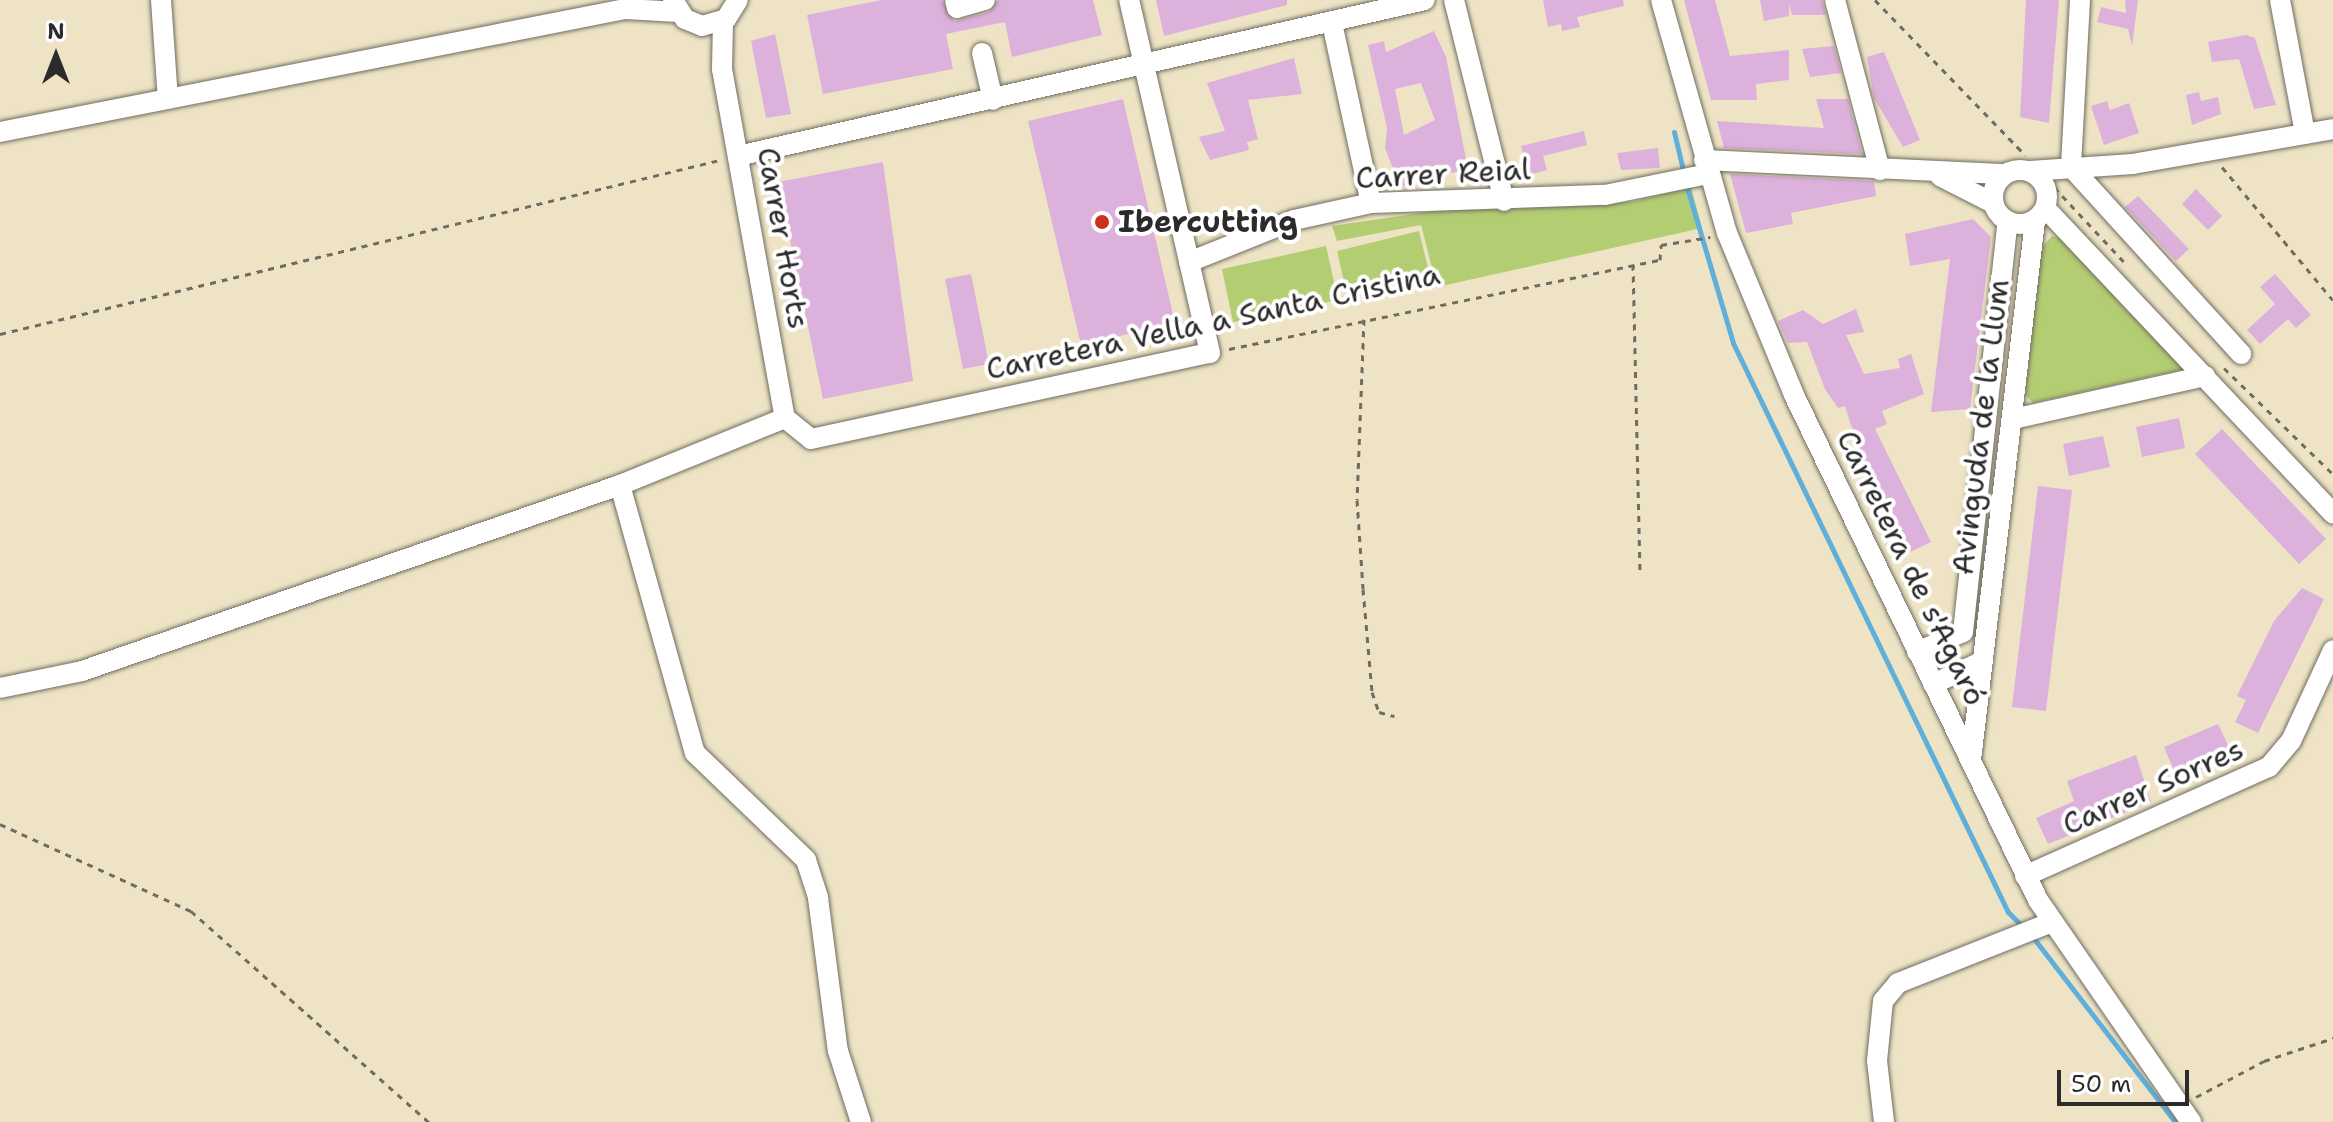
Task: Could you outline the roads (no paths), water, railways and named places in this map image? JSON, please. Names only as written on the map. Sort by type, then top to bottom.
[{"type":"street","points":[[161,0],[168,99]]},
{"type":"street","points":[[625,9],[644,0]]},
{"type":"street","points":[[955,0],[957,8],[985,0]]},
{"type":"street","points":[[1129,0],[1189,262]]},
{"type":"street","points":[[738,156],[1425,0]]},
{"type":"street","points":[[1454,0],[1504,201]]},
{"type":"street","name":"Carretera de s'Agaró","points":[[1661,0],[1702,170],[1764,329],[2048,923],[2187,1114]]},
{"type":"street","points":[[1835,0],[1880,170]]},
{"type":"street","points":[[2080,0],[2071,167],[2082,186],[2241,354]]},
{"type":"street","points":[[2280,0],[2305,134]]},
{"type":"street","points":[[0,132],[625,9],[676,6],[702,26],[723,21],[739,1]]},
{"type":"street","name":"Carrer Horts","points":[[723,21],[722,69],[785,418]]},
{"type":"street","points":[[1332,23],[1371,203]]},
{"type":"street","name":"Carrer Horts","points":[[702,26],[722,69]]},
{"type":"street","points":[[982,53],[993,100]]},
{"type":"street","points":[[2002,174],[1993,203],[2008,221],[2048,206],[2082,186],[2133,164],[2333,129]]},
{"type":"street","name":"Carrer Reial","points":[[1189,262],[1294,220],[1371,203],[1504,201],[1659,183],[1702,170],[2002,174],[2133,164]]},
{"type":"street","points":[[2035,172],[2048,206],[2210,368],[2333,513]]},
{"type":"street","name":"Carrer Reial","points":[[1933,173],[1993,203]]},
{"type":"street","name":"Avinguda de la Llum","points":[[1971,760],[2013,419],[2048,206]]},
{"type":"street","name":"Avinguda de la Llum","points":[[1963,632],[2008,221]]},
{"type":"street","name":"Carretera Vella a Santa Cristina","points":[[785,418],[811,439],[1210,353],[1189,262]]},
{"type":"street","points":[[2013,419],[2210,368]]},
{"type":"street","points":[[0,688],[82,671],[620,485],[785,418]]},
{"type":"street","points":[[620,485],[695,753],[806,860],[818,898],[838,1051],[861,1122]]},
{"type":"street","points":[[1917,652],[1963,632],[1985,639]]},
{"type":"street","name":"Carrer Sorres","points":[[2025,876],[2269,767],[2291,741],[2333,650]]},
{"type":"street","points":[[1933,684],[1983,661]]},
{"type":"street","points":[[1884,1122],[1877,1061],[1883,1001],[1898,983],[2048,923]]},
{"type":"waterway","points":[[1674,132],[1684,174]]},
{"type":"waterway","points":[[1686,184],[1733,343],[2008,912],[2025,929]]},
{"type":"waterway","points":[[2032,936],[2175,1122]]},
{"type":"place","name":"Ibercutting","points":[[1102,222]]}]
